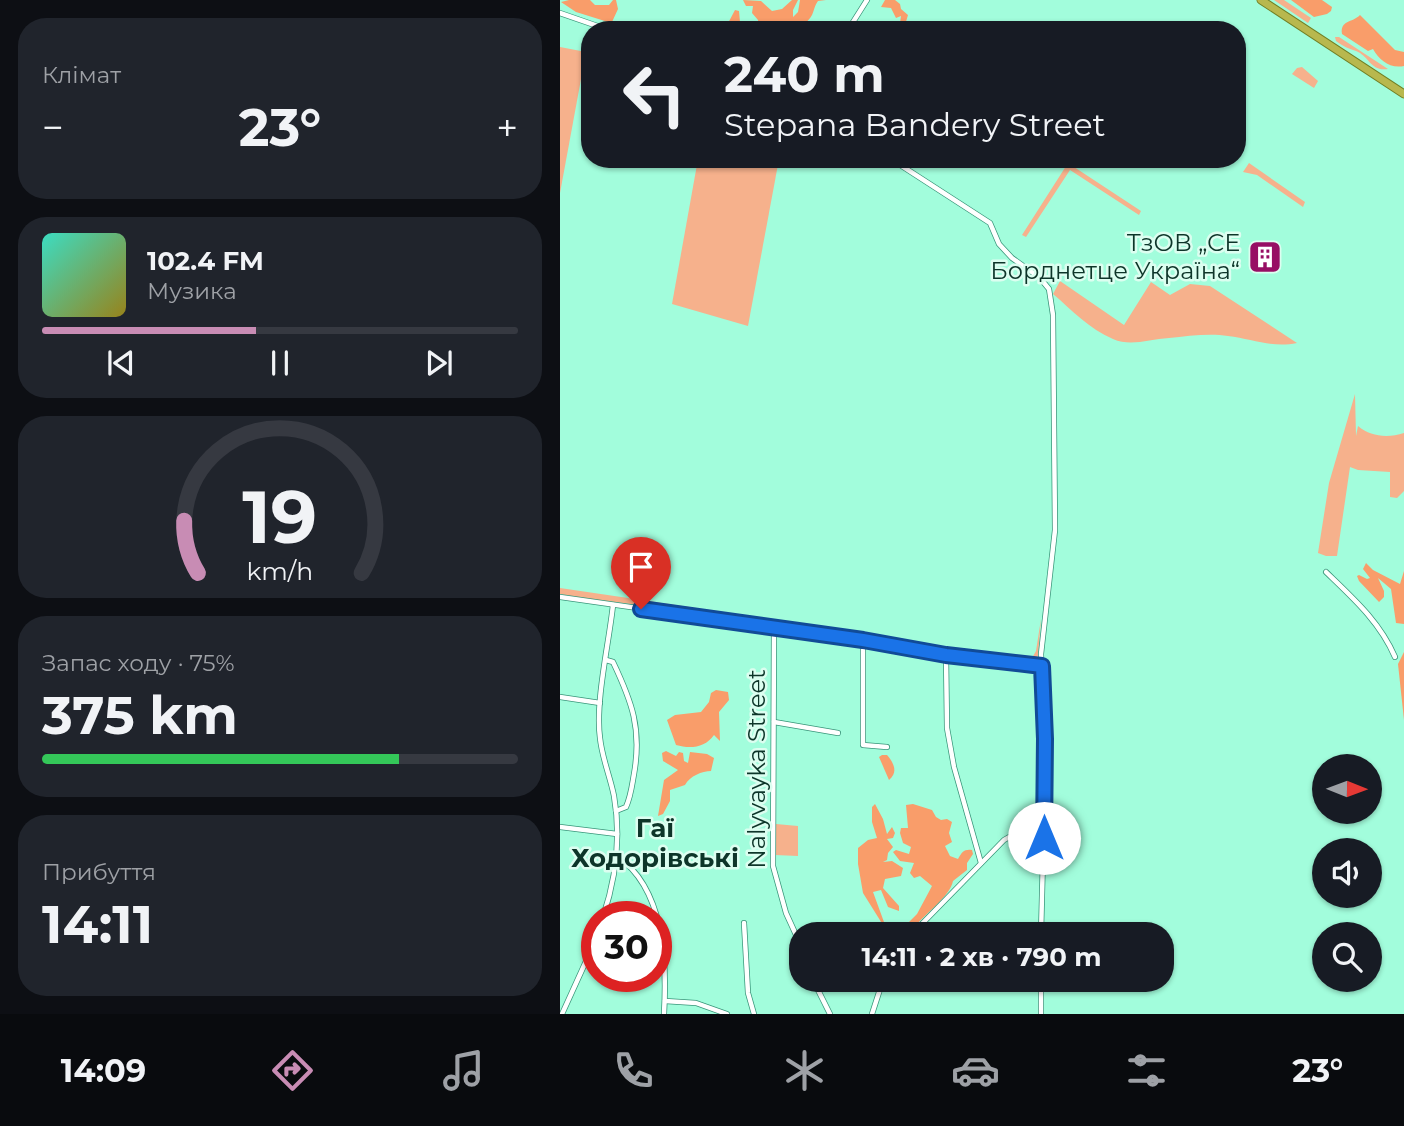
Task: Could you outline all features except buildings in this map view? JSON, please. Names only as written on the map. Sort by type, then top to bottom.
[{"type":"highway","points":[[1261,0],[1404,94]]},
{"type":"street","points":[[854,21],[867,0]]},
{"type":"street","points":[[560,13],[583,21]]},
{"type":"street","points":[[905,168],[990,223],[999,244],[1012,258],[1040,278],[1049,289],[1053,316],[1055,530],[1041,653],[1045,766],[1041,922]]},
{"type":"street","points":[[1326,572],[1370,615],[1387,637],[1395,657]]},
{"type":"street","points":[[560,597],[863,640],[946,655],[1042,666]]},
{"type":"street","points":[[608,901],[616,855],[616,811],[599,737],[600,703],[613,605]]},
{"type":"street","name":"Nalyvayka Street","points":[[774,628],[774,872],[790,922]]},
{"type":"street","points":[[863,640],[863,745],[887,747]]},
{"type":"street","points":[[946,655],[947,729],[954,767],[981,863]]},
{"type":"street","points":[[606,660],[613,662],[622,681],[635,716],[638,735],[629,801],[626,807],[616,811]]},
{"type":"street","points":[[560,697],[600,703]]},
{"type":"street","points":[[774,722],[838,733]]},
{"type":"street","points":[[924,922],[1010,836],[1044,822]]},
{"type":"street","points":[[560,827],[617,834]]},
{"type":"street","points":[[616,855],[639,879],[655,913],[662,942],[664,1014]]},
{"type":"street","points":[[744,923],[748,993],[754,1014]]},
{"type":"street","points":[[562,1014],[581,972]]},
{"type":"street","points":[[819,992],[830,1014]]},
{"type":"street","points":[[872,1014],[879,992]]},
{"type":"street","points":[[1041,992],[1041,1014]]},
{"type":"street","points":[[665,1001],[696,1003],[727,1014]]},
{"type":"shaded area","points":[[590,0],[595,5],[609,5],[616,0],[618,9],[612,21],[605,21],[576,12],[561,2]]},
{"type":"shaded area","points":[[743,0],[761,1],[772,11],[782,9],[792,0],[798,0],[793,17],[798,12],[800,0],[826,0],[818,1],[808,21],[758,21],[752,13],[753,6],[746,6]]},
{"type":"shaded area","points":[[885,0],[895,0],[908,15],[906,21],[900,21],[901,16],[896,18],[891,8],[881,7]]},
{"type":"shaded area","points":[[1274,0],[1284,0],[1311,18],[1308,23]]},
{"type":"shaded area","points":[[1291,0],[1322,0],[1332,7],[1327,14],[1314,17]]},
{"type":"shaded area","points":[[735,10],[739,11],[740,21],[729,21]]},
{"type":"shaded area","points":[[1360,15],[1395,50],[1404,52],[1404,66],[1385,63],[1373,49],[1368,51],[1342,34],[1343,26]]},
{"type":"shaded area","points":[[1335,37],[1388,69],[1374,66],[1360,53],[1336,41]]},
{"type":"shaded area","points":[[560,47],[581,51],[581,79],[560,193]]},
{"type":"shaded area","points":[[1302,67],[1318,81],[1314,88],[1292,74]]},
{"type":"shaded area","points":[[1249,163],[1305,202],[1303,207],[1257,175],[1243,172]]},
{"type":"shaded area","points":[[696,168],[777,168],[748,326],[672,304]]},
{"type":"shaded area","points":[[1065,168],[1076,168],[1141,211],[1139,215],[1070,170],[1026,237],[1022,235]]},
{"type":"shaded area","points":[[1060,281],[1124,325],[1151,282],[1170,295],[1190,284],[1210,286],[1297,343],[1271,344],[1214,335],[1120,341],[1088,325],[1053,294]]},
{"type":"shaded area","points":[[1355,394],[1356,436],[1358,426],[1380,436],[1404,433],[1404,491],[1397,498],[1390,497],[1390,472],[1350,467],[1337,556],[1326,556],[1318,553],[1329,483]]},
{"type":"shaded area","points":[[1366,563],[1373,570],[1400,584],[1404,571],[1404,624],[1396,623],[1391,589],[1378,578],[1384,591],[1384,597],[1379,602],[1359,581],[1359,575],[1370,578],[1363,569]]},
{"type":"shaded area","points":[[560,588],[1007,657],[1032,658],[1036,651],[1041,619],[1038,656],[1030,661],[918,646],[581,598],[560,594]]},
{"type":"shaded area","points":[[1404,652],[1404,720],[1398,664]]},
{"type":"shaded area","points":[[716,690],[728,692],[729,700],[719,712],[720,741],[714,735],[706,743],[697,746],[676,745],[667,720],[675,715],[701,712],[709,702],[711,693]]},
{"type":"shaded area","points":[[666,751],[676,756],[679,752],[683,753],[684,761],[688,763],[690,752],[707,754],[714,758],[711,771],[697,775],[685,785],[670,790],[670,801],[663,814],[658,816],[664,780],[678,770],[663,761],[662,753]]},
{"type":"shaded area","points":[[887,755],[894,767],[894,774],[889,780],[879,757]]},
{"type":"shaded area","points":[[875,804],[887,834],[892,827],[895,833],[893,838],[887,839],[893,847],[887,860],[883,862],[892,861],[903,868],[901,876],[885,879],[883,888],[899,906],[899,911],[888,907],[881,890],[873,892],[884,922],[881,922],[863,893],[858,864],[858,848],[868,840],[877,838],[872,822],[872,807]]},
{"type":"shaded area","points":[[913,804],[932,810],[941,820],[952,822],[949,833],[952,842],[945,846],[950,856],[958,859],[967,850],[972,850],[973,854],[967,863],[967,870],[953,881],[947,893],[920,922],[909,922],[917,914],[932,886],[920,876],[914,878],[910,873],[914,863],[900,861],[893,852],[896,850],[909,854],[911,847],[903,843],[900,833],[901,828],[908,828],[906,805]]},
{"type":"shaded area","points":[[776,824],[798,826],[798,856],[775,855]]},
{"type":"place","name":"ТзОВ „СЕ Борднетце Україна“","points":[[1265,257]]},
{"type":"district","name":"Гаї Ходорівські","points":[[655,843]]},
{"type":"route","points":[[641,609],[863,640],[946,655],[1042,666],[1045,739],[1044,838]]}]
